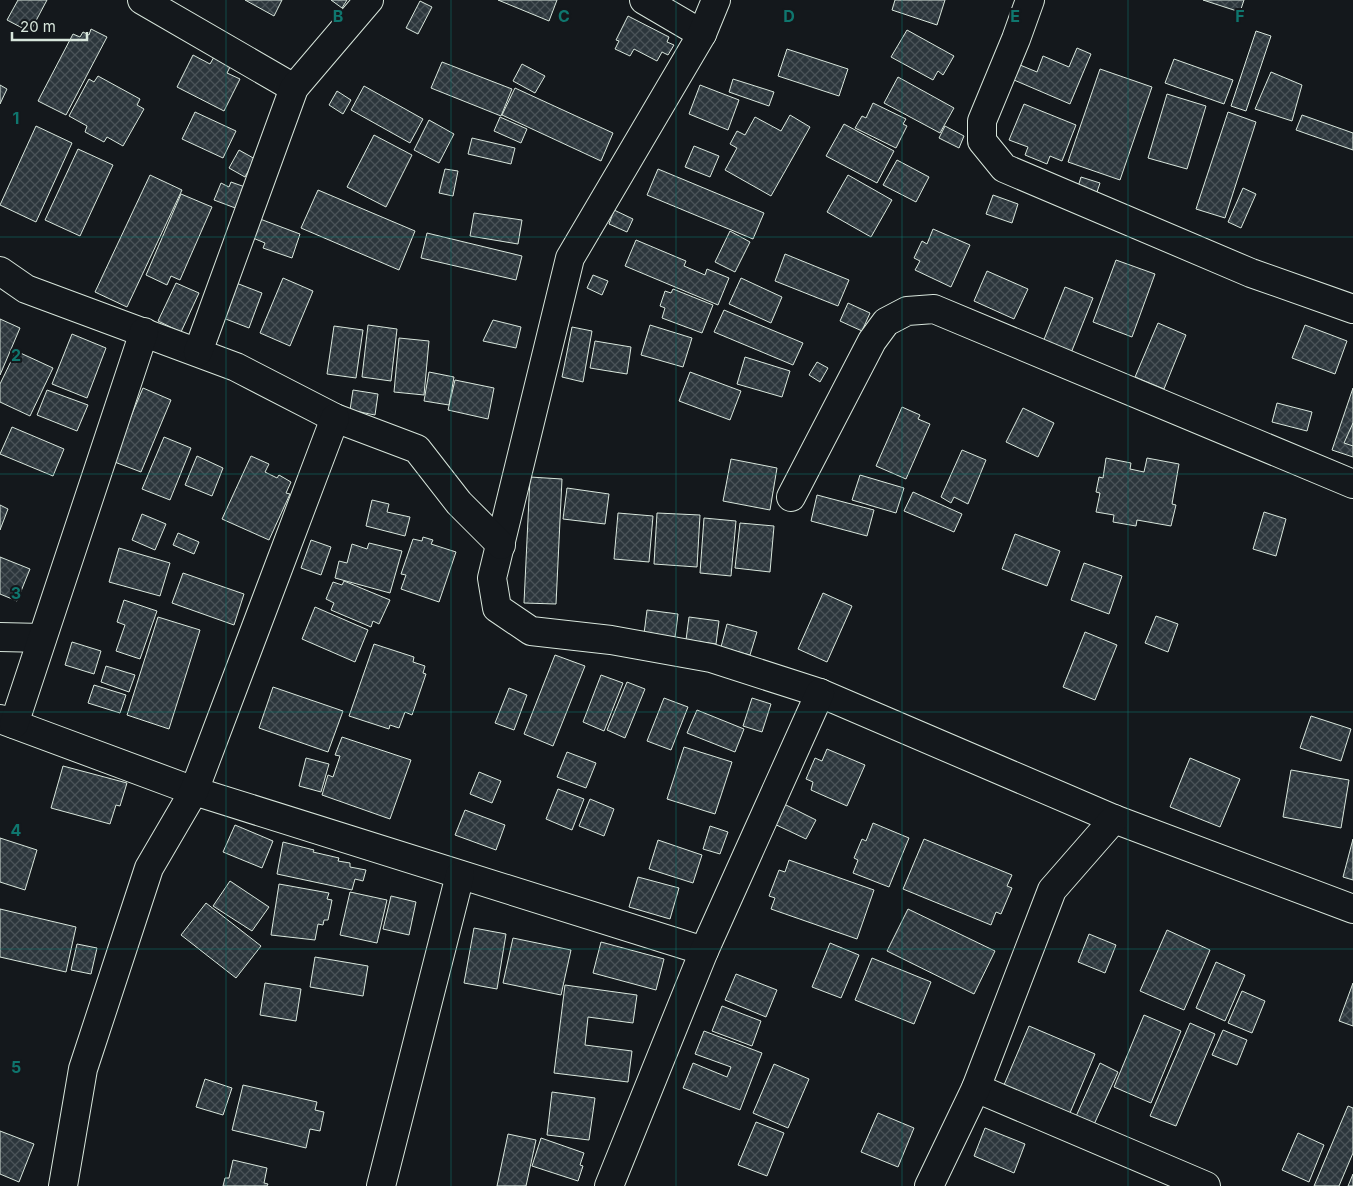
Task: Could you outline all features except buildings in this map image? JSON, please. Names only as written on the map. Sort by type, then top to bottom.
[{"type":"street","points":[[142,0],[294,88]]},
{"type":"street","points":[[198,352],[294,88],[369,0]]},
{"type":"street","points":[[644,0],[702,34]]},
{"type":"street","points":[[716,0],[702,34],[570,258],[492,578],[497,608],[531,631],[611,640],[711,658],[820,693],[1114,820],[1353,909]]},
{"type":"street","points":[[1030,0],[982,121],[982,141],[1004,168],[1251,274],[1353,309]]},
{"type":"street","points":[[0,271],[26,289],[236,367],[336,418],[417,449],[459,502],[501,545]]},
{"type":"street","points":[[791,497],[872,341],[886,322],[907,311],[934,308],[1353,484]]},
{"type":"street","points":[[144,332],[42,638],[7,721],[194,791],[704,951]]},
{"type":"street","points":[[63,1186],[83,1069],[149,868],[194,791],[336,418]]},
{"type":"street","points":[[0,637],[42,638]]},
{"type":"street","points":[[609,1186],[704,951],[820,693]]},
{"type":"street","points":[[929,1186],[976,1088],[1052,890],[1114,820]]},
{"type":"street","points":[[380,1186],[460,875]]},
{"type":"street","points":[[976,1088],[1206,1186]]}]
